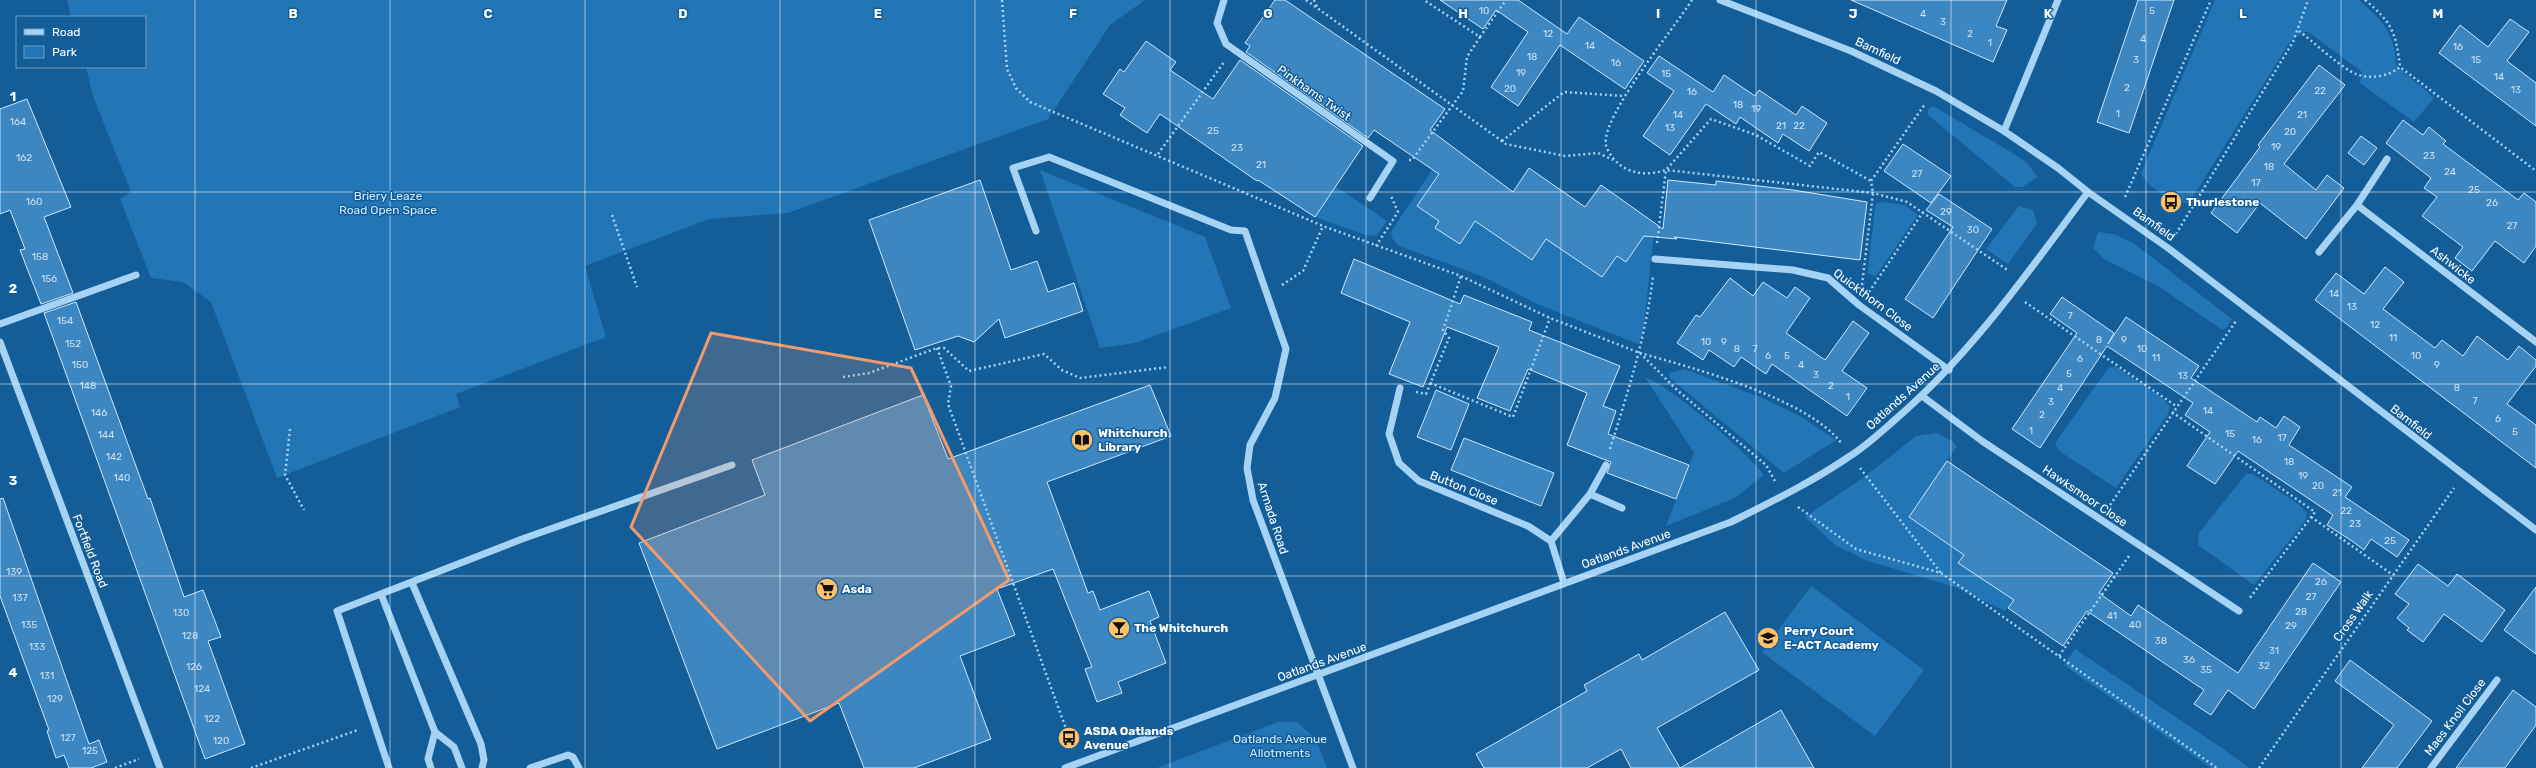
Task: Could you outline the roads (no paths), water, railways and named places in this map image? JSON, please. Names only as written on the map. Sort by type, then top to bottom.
[{"type":"street","name":"Pinkhams Twist","points":[[1224,0],[1218,23],[1226,44],[1393,161],[1370,198]]},
{"type":"street","name":"Bamfield","points":[[1720,0],[1851,51],[1936,91],[2004,131],[2058,168],[2088,192],[2168,248],[2462,475],[2536,530]]},
{"type":"street","points":[[2004,131],[2058,0]]},
{"type":"street","name":"Armada Road","points":[[1036,231],[1013,168],[1049,157],[1231,230],[1244,231],[1286,349],[1275,398],[1250,445],[1247,468],[1253,500],[1353,768]]},
{"type":"street","points":[[2319,252],[2357,205],[2387,159]]},
{"type":"street","name":"Oatlands Avenue","points":[[1065,768],[1319,676],[1730,522],[1783,496],[1851,456],[1922,396],[1949,370],[2012,294],[2088,192]]},
{"type":"street","name":"Ashwicke","points":[[2357,205],[2536,342]]},
{"type":"street","name":"Quickthorn Close","points":[[1655,259],[1793,270],[1828,278],[1859,305],[1949,370]]},
{"type":"street","points":[[0,324],[136,275]]},
{"type":"street","name":"Fortfield Road","points":[[0,342],[160,768]]},
{"type":"street","name":"Button Close","points":[[1400,388],[1388,434],[1399,463],[1418,481],[1528,526],[1551,541]]},
{"type":"street","name":"Hawksmoor Close","points":[[1922,396],[1982,441],[2239,611]]},
{"type":"street","points":[[389,768],[337,611],[522,539],[732,465]]},
{"type":"street","points":[[1564,583],[1551,541],[1590,494],[1606,465]]},
{"type":"street","points":[[1590,494],[1622,508]]},
{"type":"street","points":[[412,582],[481,744],[484,760],[482,768]]},
{"type":"street","points":[[381,594],[435,732],[454,748],[462,768]]},
{"type":"street","name":"Maes Knoll Close","points":[[2431,768],[2497,680]]},
{"type":"street","points":[[432,768],[428,759],[435,732]]},
{"type":"street","points":[[530,768],[568,755],[573,757],[579,768]]},
{"type":"place","name":"Thurlestone","points":[[2171,202]]},
{"type":"place","name":"Whitchurch Library","points":[[1082,440]]},
{"type":"place","name":"Asda","points":[[827,589]]},
{"type":"place","name":"The Whitchurch","points":[[1119,628]]},
{"type":"place","name":"Perry Court E-ACT Academy","points":[[1768,638]]},
{"type":"place","name":"ASDA Oatlands Avenue","points":[[1069,738]]},
{"type":"park label","name":"Briery Leaze Road Open Space","points":[[388,203]]},
{"type":"park label","name":"Oatlands Avenue Allotments","points":[[1280,746]]}]
